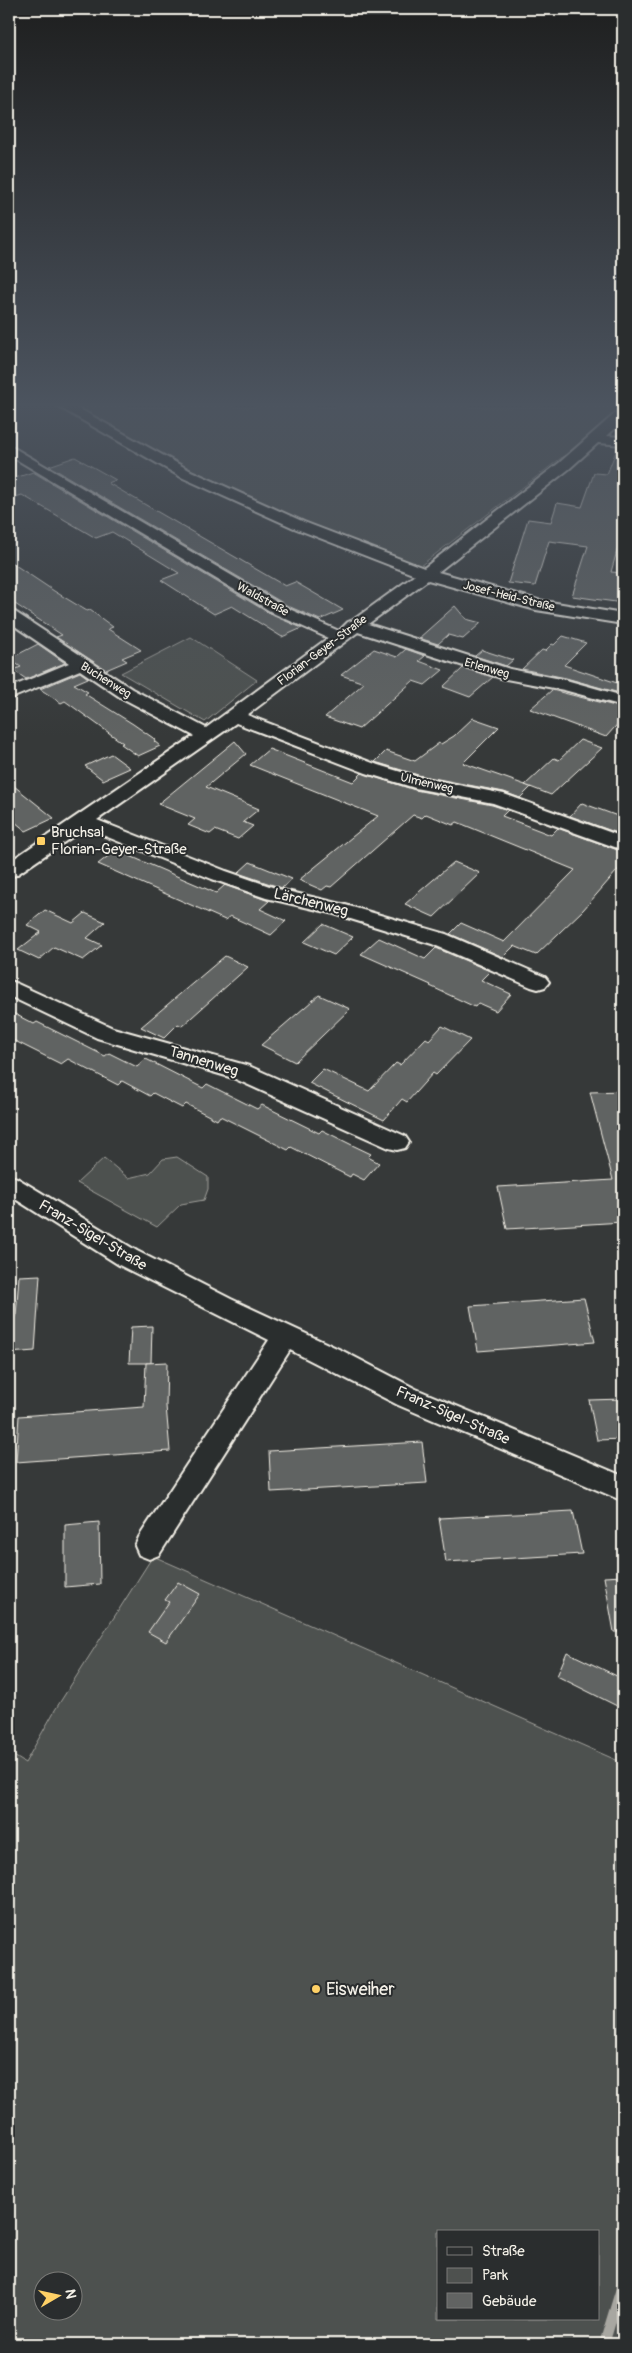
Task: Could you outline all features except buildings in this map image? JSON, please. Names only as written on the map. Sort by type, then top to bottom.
[{"type":"street","name":"Waldstraße","points":[[123,517],[281,611],[339,637]]},
{"type":"street","name":"Josef-Heid-Straße","points":[[281,517],[426,574],[536,605],[623,619]]},
{"type":"street","name":"Florian-Geyer-Straße","points":[[11,865],[84,821],[208,736],[354,625],[426,574],[498,517]]},
{"type":"street","name":"Buchenweg","points":[[9,615],[126,693],[208,736]]},
{"type":"street","name":"Erlenweg","points":[[354,625],[507,674],[566,685],[623,701]]},
{"type":"street","points":[[9,694],[80,664]]},
{"type":"street","name":"Ulmenweg","points":[[234,716],[372,769],[415,782],[497,798],[551,816],[623,844]]},
{"type":"street","name":"Lärchenweg","points":[[84,821],[219,875],[273,894],[335,908],[439,939],[538,982]]},
{"type":"street","name":"Tannenweg","points":[[9,987],[105,1033],[241,1072],[397,1142]]},
{"type":"street","name":"Franz-Sigel-Straße","points":[[9,1184],[128,1258],[285,1337],[334,1359],[407,1397],[623,1489]]},
{"type":"street","points":[[149,1546],[285,1337]]},
{"type":"green space","points":[[295,517],[484,517],[420,566]]},
{"type":"green space","points":[[191,637],[257,680],[205,722],[121,673]]},
{"type":"green space","points":[[177,1157],[208,1177],[208,1189],[204,1200],[181,1204],[157,1227],[77,1183],[104,1158],[128,1178],[150,1173],[163,1159]]},
{"type":"green space","name":"Eisweiher","points":[[153,1556],[623,1763],[623,2344],[9,2344],[9,1753],[25,1763],[55,1710]]},
{"type":"waterway","points":[[604,2344],[623,2282]]},
{"type":"place","name":"Bruchsal Florian-Geyer-Straße","points":[[41,841]]},
{"type":"place","name":"Eisweiher","points":[[316,1989]]}]
